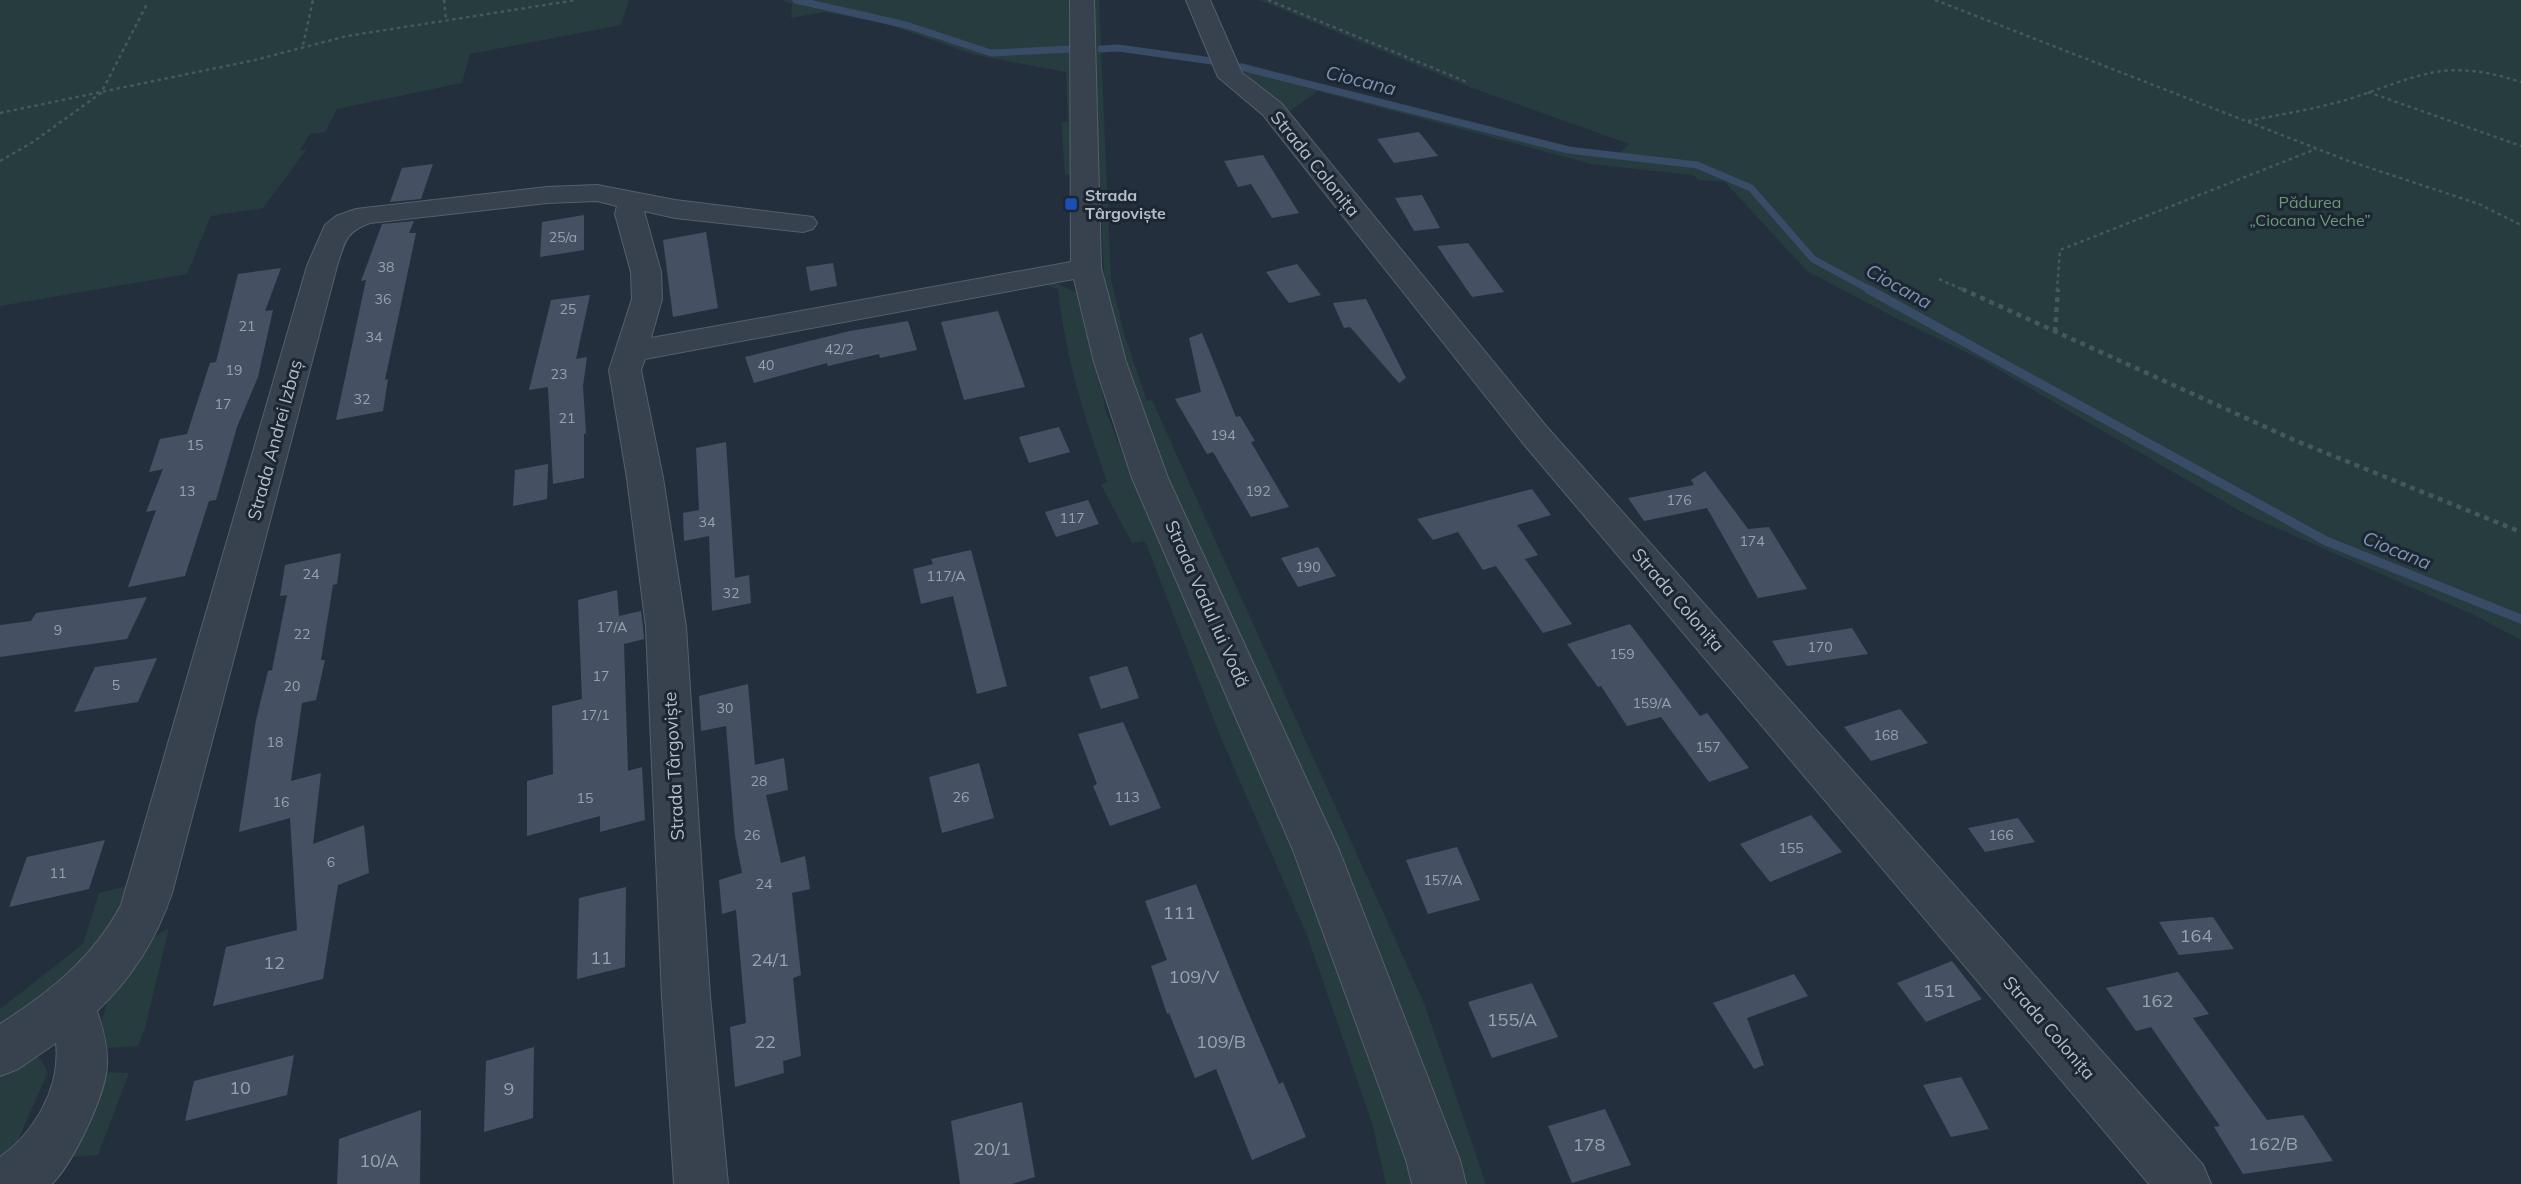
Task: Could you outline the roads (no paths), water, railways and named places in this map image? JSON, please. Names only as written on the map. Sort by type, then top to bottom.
[{"type":"street","name":"Strada Vadul lui Vodă","points":[[1082,0],[1086,268],[1110,362],[1150,478],[1316,850],[1433,1160],[1439,1184]]},
{"type":"street","name":"Strada Colonița","points":[[1198,0],[1231,77],[1272,109],[1534,434],[2184,1184]]},
{"type":"street","name":"Strada Andrei Izbaș","points":[[0,1052],[71,1006],[114,963],[140,915],[160,854],[322,266],[335,231],[346,222],[366,215],[547,195],[597,193],[632,201],[803,223]]},
{"type":"street","name":"Strada Târgoviște","points":[[632,201],[629,214],[646,272],[647,299],[630,352],[626,377],[645,478],[666,627],[685,983],[701,1184]]},
{"type":"street","points":[[630,352],[1086,268]]},
{"type":"street","points":[[5,1184],[19,1177],[43,1158],[61,1127],[81,1076],[81,1037],[71,1006]]},
{"type":"waterway","name":"Ciocana","points":[[796,0],[906,25],[991,53],[1071,49]]},
{"type":"waterway","name":"Ciocana","points":[[1101,49],[1118,48],[1212,61]]},
{"type":"waterway","name":"Ciocana","points":[[1241,67],[1568,150],[1697,165],[1751,188],[1813,259],[1872,291]]},
{"type":"waterway","name":"Ciocana","points":[[1868,289],[2326,541],[2521,619]]},
{"type":"place","name":"Strada Târgoviște","points":[[1071,204]]},
{"type":"park label","name":"Pădurea „Ciocana Veche”","points":[[2310,211]]}]
